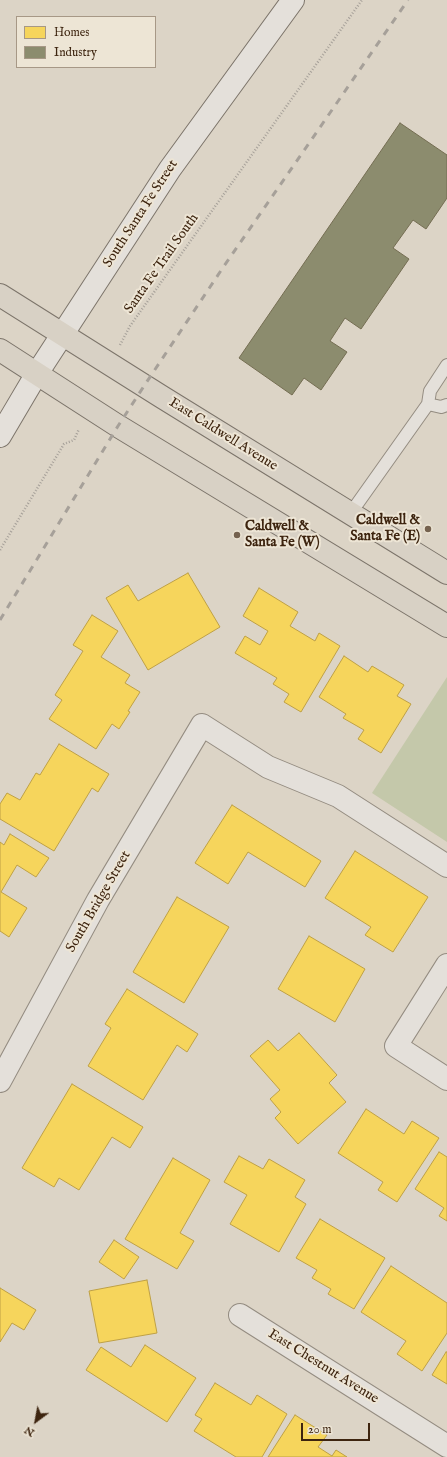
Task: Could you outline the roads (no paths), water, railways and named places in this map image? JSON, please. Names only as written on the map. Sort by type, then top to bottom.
[{"type":"main road","name":"East Caldwell Avenue","points":[[0,294],[110,365],[447,573]]},
{"type":"main road","points":[[0,350],[36,375],[89,408],[445,625]]},
{"type":"street","name":"South Santa Fe Street","points":[[0,436],[62,334],[170,169],[293,0]]},
{"type":"street","name":"South Bridge Street","points":[[0,1080],[98,900],[202,725],[268,767],[338,796],[447,866]]},
{"type":"street","points":[[447,965],[396,1046],[447,1079]]},
{"type":"street","name":"East Chestnut Avenue","points":[[240,1314],[447,1446]]},
{"type":"lane","points":[[350,514],[428,404],[430,391],[447,365]]},
{"type":"lane","points":[[428,404],[441,407],[447,405]]},
{"type":"railway","points":[[0,620],[144,386],[222,269],[408,0]]},
{"type":"place","name":"Caldwell & Santa Fe (E)","points":[[428,529]]},
{"type":"place","name":"Caldwell & Santa Fe (W)","points":[[237,535]]}]
